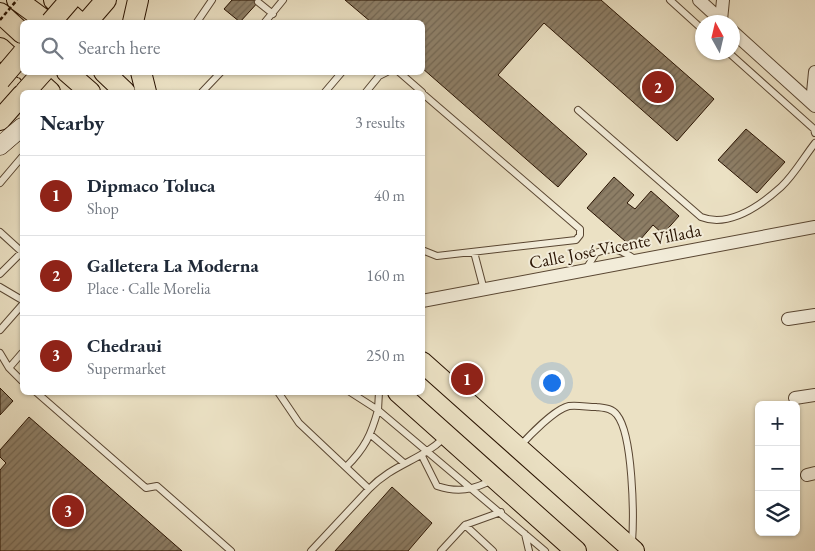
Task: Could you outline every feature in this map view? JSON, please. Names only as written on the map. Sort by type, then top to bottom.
[{"type":"main road","points":[[17,0],[46,20]]},
{"type":"main road","points":[[54,0],[76,20]]},
{"type":"main road","points":[[51,20],[70,0]]},
{"type":"main road","points":[[89,20],[106,0]]},
{"type":"main road","points":[[133,20],[138,0]]},
{"type":"main road","points":[[0,13],[20,31]]},
{"type":"main road","points":[[0,48],[20,66]]},
{"type":"main road","points":[[0,80],[20,56]]},
{"type":"main road","points":[[31,75],[48,90]]},
{"type":"main road","points":[[27,90],[40,75]]},
{"type":"main road","points":[[70,75],[88,90]]},
{"type":"main road","points":[[143,75],[146,90]]},
{"type":"main road","points":[[0,120],[20,98]]},
{"type":"main road","points":[[425,365],[633,550]]},
{"type":"main road","points":[[401,395],[576,551]]},
{"type":"street","points":[[699,0],[715,15]]},
{"type":"street","points":[[722,15],[723,0]]},
{"type":"street","points":[[740,38],[814,104]]},
{"type":"street","points":[[814,104],[815,72]]},
{"type":"street","points":[[0,146],[20,129]]},
{"type":"street","name":"Calle José Vicente Villada","points":[[425,300],[815,227]]},
{"type":"street","points":[[788,319],[815,315]]},
{"type":"street","points":[[795,398],[815,395]]},
{"type":"lane","points":[[198,20],[212,0]]},
{"type":"lane","points":[[267,20],[284,0]]},
{"type":"lane","points":[[670,0],[695,23]]},
{"type":"lane","points":[[258,2],[273,14]]},
{"type":"lane","points":[[737,60],[814,128],[815,133]]},
{"type":"lane","points":[[204,90],[217,75]]},
{"type":"lane","points":[[327,90],[339,75]]},
{"type":"lane","points":[[368,90],[381,75]]},
{"type":"lane","points":[[402,75],[419,90]]},
{"type":"lane","points":[[425,95],[580,229],[580,235],[576,240],[437,256],[425,251]]},
{"type":"lane","points":[[578,110],[701,217],[710,220],[741,216],[782,186],[815,143]]},
{"type":"lane","points":[[0,183],[20,159]]},
{"type":"lane","points":[[0,232],[20,250]]},
{"type":"lane","points":[[474,252],[484,290]]},
{"type":"lane","points":[[0,274],[20,254]]},
{"type":"lane","points":[[0,287],[20,299]]},
{"type":"lane","points":[[0,330],[20,308]]},
{"type":"lane","points":[[0,353],[8,368],[20,379]]},
{"type":"lane","points":[[8,368],[20,355]]},
{"type":"lane","points":[[39,395],[146,488],[157,486],[231,551]]},
{"type":"lane","points":[[280,395],[299,423],[369,489]]},
{"type":"lane","points":[[355,395],[378,410],[430,452],[545,551]]},
{"type":"lane","points":[[346,467],[360,453],[371,435],[378,410],[379,395]]},
{"type":"lane","points":[[518,448],[536,430],[564,408],[607,408],[616,414],[622,424],[632,474],[633,550]]},
{"type":"lane","points":[[371,435],[404,463]]},
{"type":"lane","points":[[311,551],[382,476],[404,463],[430,452],[447,436]]},
{"type":"lane","points":[[422,456],[437,486],[447,489],[474,490],[495,479]]},
{"type":"lane","points":[[441,551],[465,525],[500,512]]},
{"type":"lane","points":[[465,525],[493,551]]},
{"type":"lane","points":[[524,532],[529,551]]},
{"type":"path","points":[[0,20],[17,0]]},
{"type":"building","points":[[232,0],[260,0],[242,20],[238,20],[224,9]]},
{"type":"building","points":[[345,0],[601,0],[714,99],[677,141],[544,23],[498,75],[587,154],[558,187],[425,71],[425,20],[369,20]]},
{"type":"building","points":[[746,129],[785,162],[757,193],[718,160]]},
{"type":"building","points":[[614,177],[634,195],[627,203],[635,209],[651,191],[679,216],[663,234],[653,225],[633,248],[587,208]]},
{"type":"building","points":[[0,388],[13,401],[0,415]]},
{"type":"building","points":[[29,417],[182,551],[0,551],[0,470],[6,463],[0,457],[0,450]]},
{"type":"building","points":[[392,487],[432,523],[408,551],[335,551]]},
{"type":"place","name":"Galletera La Moderna","points":[[658,87]]},
{"type":"place","name":"Dipmaco Toluca","points":[[467,379]]},
{"type":"place","name":"Chedraui","points":[[68,511]]}]
